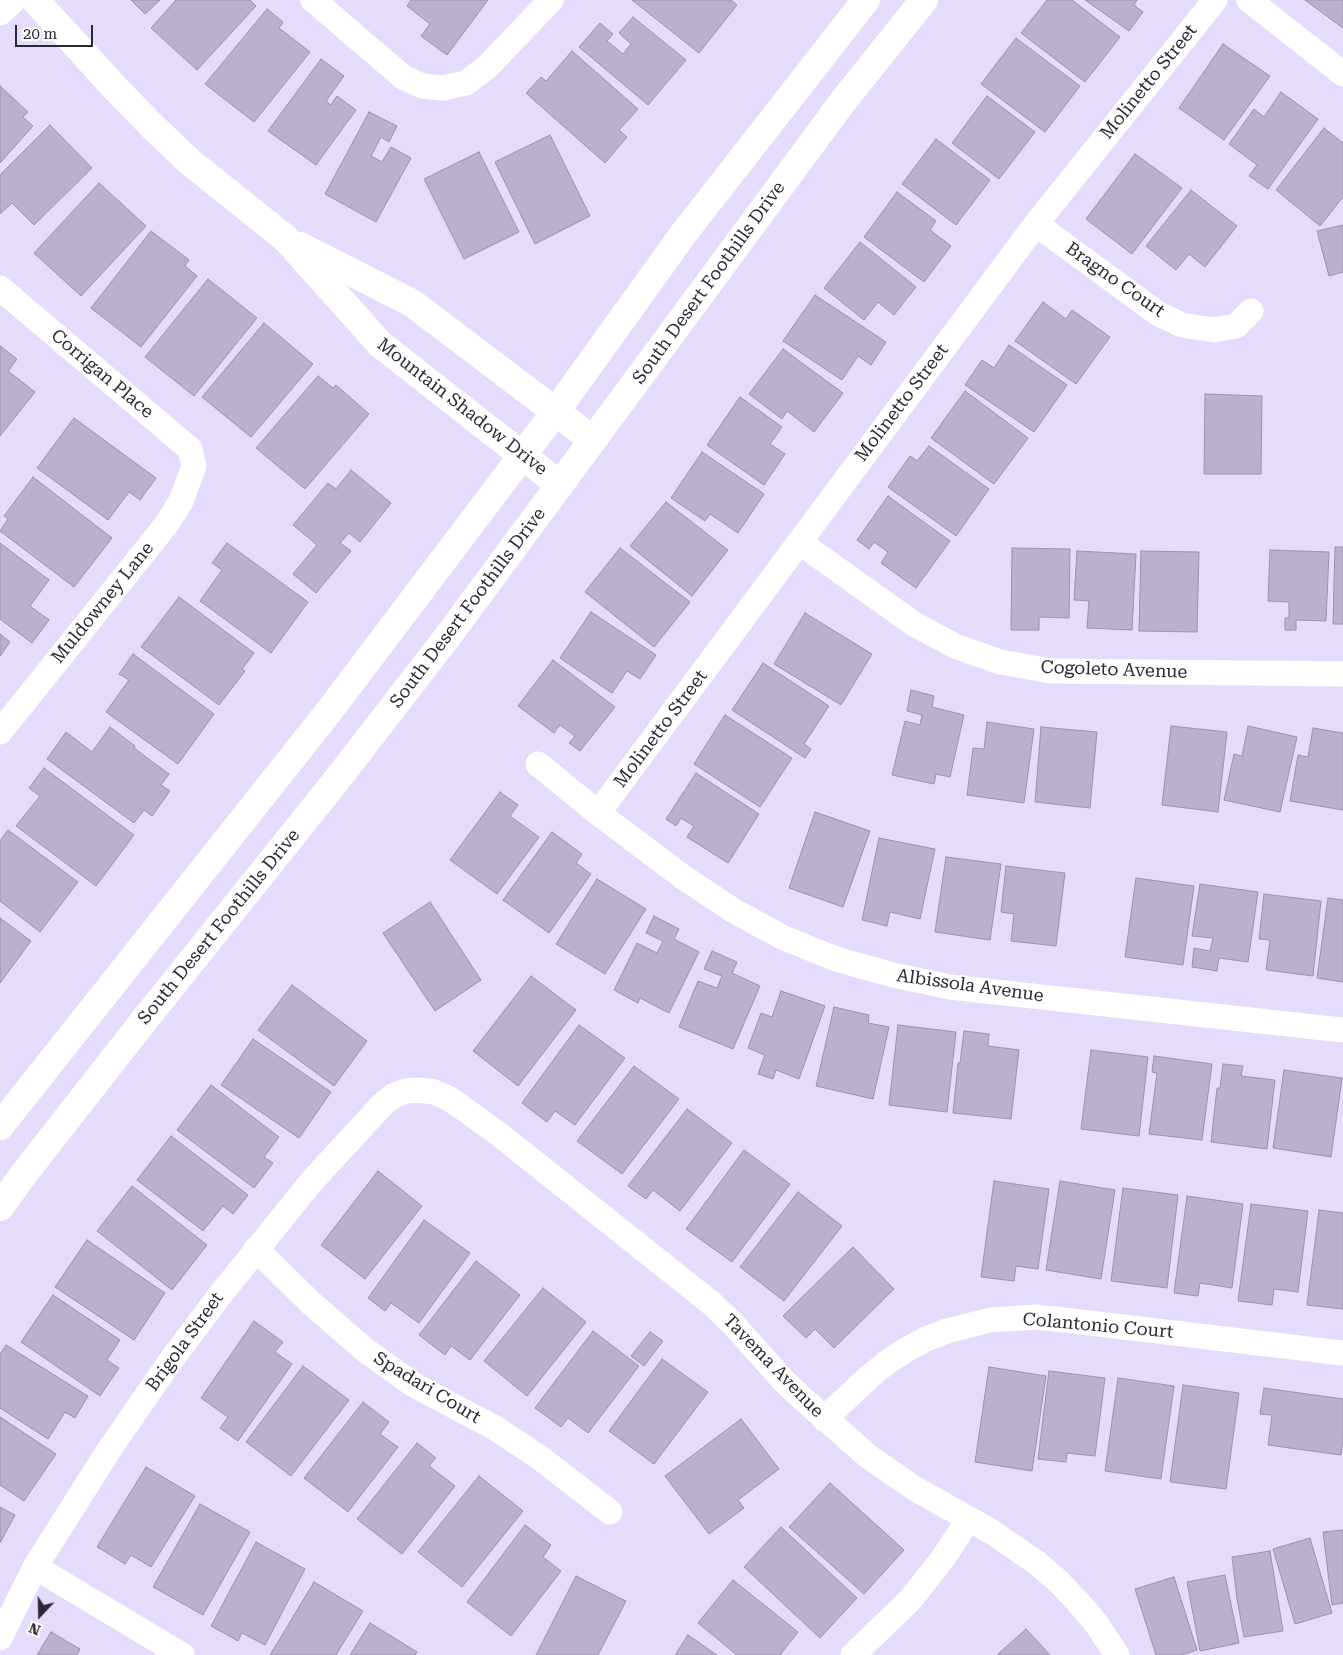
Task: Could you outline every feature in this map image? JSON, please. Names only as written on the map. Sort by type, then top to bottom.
[{"type":"main road","name":"Mountain Shadow Drive","points":[[35,0],[154,128],[190,162],[285,238],[380,344],[560,484]]},
{"type":"main road","points":[[0,1126],[330,710],[556,412],[684,233],[866,0]]},
{"type":"main road","name":"South Desert Foothills Drive","points":[[0,1207],[23,1175],[343,772],[451,632],[844,100],[924,0]]},
{"type":"main road","name":"Mountain Shadow Drive","points":[[285,238],[412,303],[593,440]]},
{"type":"street","points":[[0,13],[14,0]]},
{"type":"street","points":[[313,0],[403,77],[422,86],[443,88],[466,83],[487,67],[551,0]]},
{"type":"street","name":"Molinetto Street","points":[[598,813],[1036,224],[1215,0]]},
{"type":"street","points":[[1249,0],[1343,74]]},
{"type":"street","name":"Bragno Court","points":[[1036,224],[1157,314],[1182,325],[1214,330],[1236,326],[1251,311]]},
{"type":"street","name":"Corrigan Place","points":[[0,288],[190,449],[194,466]]},
{"type":"street","name":"Muldowney Lane","points":[[0,732],[166,524],[181,501],[194,466]]},
{"type":"street","name":"Cogoleto Avenue","points":[[800,542],[914,624],[955,646],[1000,662],[1051,671],[1343,674]]},
{"type":"street","name":"Albissola Avenue","points":[[538,764],[598,813],[684,877],[734,911],[784,938],[836,959],[893,975],[950,987],[1343,1030]]},
{"type":"street","name":"Brigola Street","points":[[0,1638],[35,1568],[108,1450],[190,1334],[256,1249],[334,1155],[382,1105],[394,1096],[419,1090]]},
{"type":"street","name":"Tavema Avenue","points":[[419,1090],[441,1095],[460,1106],[500,1135],[711,1303],[753,1344],[783,1380],[851,1442],[889,1471],[940,1504],[1014,1546],[1058,1581],[1096,1623],[1117,1655]]},
{"type":"street","name":"Spadari Court","points":[[256,1249],[312,1304],[365,1350],[414,1385],[495,1428],[539,1457],[610,1512]]},
{"type":"street","name":"Colantonio Court","points":[[824,1419],[868,1378],[906,1350],[926,1339],[947,1331],[990,1320],[1012,1318],[1056,1319],[1343,1353]]},
{"type":"street","points":[[853,1655],[910,1600],[941,1561],[969,1519]]},
{"type":"street","points":[[35,1568],[182,1655]]},
{"type":"building","points":[[131,0],[160,0],[145,14]]},
{"type":"building","points":[[176,0],[250,0],[256,6],[197,70],[151,28]]},
{"type":"building","points":[[411,0],[488,0],[447,55],[421,36],[430,24],[407,6]]},
{"type":"building","points":[[632,0],[731,0],[737,5],[699,53]]},
{"type":"building","points":[[1047,0],[1072,0],[1120,37],[1085,82],[1021,33]]},
{"type":"building","points":[[1085,0],[1137,0],[1134,5],[1143,12],[1129,31]]},
{"type":"building","points":[[1305,0],[1343,0],[1343,28]]},
{"type":"building","points":[[267,9],[283,22],[279,28],[310,52],[254,122],[205,84]]},
{"type":"building","points":[[633,17],[686,60],[648,105],[579,47],[600,23],[613,34],[607,41],[623,54],[631,44],[619,33]]},
{"type":"building","points":[[1016,38],[1080,86],[1045,132],[981,84]]},
{"type":"building","points":[[1223,44],[1270,76],[1224,140],[1179,108]]},
{"type":"building","points":[[572,51],[638,109],[619,130],[627,137],[605,163],[526,93],[541,77],[546,81]]},
{"type":"building","points":[[321,59],[344,76],[326,101],[331,105],[337,96],[356,110],[316,165],[268,131]]},
{"type":"building","points":[[0,86],[28,112],[23,117],[33,126],[0,163]]},
{"type":"building","points":[[1281,92],[1318,119],[1268,189],[1249,176],[1257,165],[1229,144],[1254,109],[1264,117]]},
{"type":"building","points":[[987,96],[1035,132],[999,179],[952,143]]},
{"type":"building","points":[[369,112],[397,126],[389,142],[381,137],[371,156],[382,162],[391,147],[411,158],[376,222],[325,194]]},
{"type":"building","points":[[50,125],[92,168],[34,225],[12,203],[0,214],[0,175]]},
{"type":"building","points":[[1324,128],[1343,143],[1343,197],[1320,226],[1276,190]]},
{"type":"building","points":[[550,135],[590,216],[535,244],[495,162]]},
{"type":"building","points":[[936,139],[990,180],[956,225],[902,184]]},
{"type":"building","points":[[479,152],[519,232],[464,259],[424,179]]},
{"type":"building","points":[[1135,154],[1182,188],[1132,254],[1086,219]]},
{"type":"building","points":[[99,183],[146,226],[81,296],[34,253]]},
{"type":"building","points":[[1191,190],[1237,226],[1205,267],[1189,254],[1176,270],[1146,246]]},
{"type":"building","points":[[897,192],[936,221],[930,230],[951,246],[924,282],[864,237]]},
{"type":"building","points":[[1343,225],[1343,272],[1329,276],[1317,231]]},
{"type":"building","points":[[151,231],[189,260],[185,266],[197,276],[141,347],[91,308]]},
{"type":"building","points":[[860,242],[916,287],[894,315],[878,302],[864,320],[824,288]]},
{"type":"building","points":[[208,279],[257,318],[194,396],[145,357]]},
{"type":"building","points":[[815,295],[886,342],[871,365],[858,356],[842,380],[783,341]]},
{"type":"building","points":[[1043,302],[1066,319],[1072,310],[1110,337],[1076,384],[1015,341]]},
{"type":"building","points":[[264,323],[313,364],[251,437],[202,397]]},
{"type":"building","points":[[1009,345],[1067,385],[1034,432],[965,385],[982,360],[994,368]]},
{"type":"building","points":[[0,346],[17,359],[8,371],[35,392],[0,436]]},
{"type":"building","points":[[783,349],[843,393],[814,432],[787,411],[782,419],[749,394]]},
{"type":"building","points":[[318,376],[333,388],[336,385],[369,414],[305,489],[256,448]]},
{"type":"building","points":[[965,391],[1028,438],[994,484],[931,438]]},
{"type":"building","points":[[1205,394],[1262,396],[1261,474],[1204,474]]},
{"type":"building","points":[[740,397],[782,427],[770,444],[785,454],[764,485],[707,445]]},
{"type":"building","points":[[74,418],[156,478],[140,500],[129,492],[108,520],[37,468]]},
{"type":"building","points":[[929,446],[989,489],[956,536],[888,487],[910,456],[917,461]]},
{"type":"building","points":[[702,452],[764,494],[738,533],[710,514],[705,521],[671,498]]},
{"type":"building","points":[[351,470],[391,503],[360,542],[349,533],[340,543],[351,551],[316,593],[293,574],[317,545],[293,525],[328,483],[336,489]]},
{"type":"building","points":[[33,477],[112,538],[74,587],[0,531],[8,519],[4,516]]},
{"type":"building","points":[[888,496],[950,541],[916,588],[881,563],[888,552],[874,542],[869,549],[857,540]]},
{"type":"building","points":[[666,502],[728,550],[692,596],[630,546]]},
{"type":"building","points":[[0,543],[49,580],[30,606],[49,620],[32,643],[0,619]]},
{"type":"building","points":[[227,543],[308,602],[271,653],[200,601],[222,570],[212,563]]},
{"type":"building","points":[[1335,547],[1343,547],[1343,624],[1333,624]]},
{"type":"building","points":[[620,548],[690,602],[654,647],[585,592]]},
{"type":"building","points":[[1012,548],[1070,549],[1069,618],[1039,617],[1039,630],[1011,630]]},
{"type":"building","points":[[1270,550],[1329,552],[1326,621],[1296,620],[1296,630],[1285,630],[1285,618],[1289,618],[1289,602],[1268,601]]},
{"type":"building","points":[[1077,551],[1136,554],[1132,630],[1087,628],[1089,601],[1074,600]]},
{"type":"building","points":[[1141,551],[1199,552],[1197,632],[1139,631]]},
{"type":"building","points":[[179,597],[254,653],[242,669],[245,671],[219,705],[141,647]]},
{"type":"building","points":[[591,612],[656,655],[640,679],[627,671],[612,693],[560,658]]},
{"type":"building","points":[[805,613],[872,654],[841,705],[774,664]]},
{"type":"building","points":[[0,634],[10,642],[0,656]]},
{"type":"building","points":[[133,654],[214,714],[178,764],[106,712],[129,680],[119,674]]},
{"type":"building","points":[[553,660],[615,707],[580,751],[569,743],[575,736],[560,725],[554,733],[518,706]]},
{"type":"building","points":[[763,663],[829,706],[804,744],[811,749],[805,758],[732,710]]},
{"type":"building","points":[[911,690],[934,696],[932,707],[964,715],[950,777],[936,774],[934,784],[892,775],[905,721],[920,725],[922,715],[907,711]]},
{"type":"building","points":[[725,715],[792,758],[760,807],[694,764]]},
{"type":"building","points":[[987,722],[1034,729],[1024,803],[967,795],[973,748],[984,749]]},
{"type":"building","points":[[1171,726],[1227,732],[1218,812],[1162,805]]},
{"type":"building","points":[[1248,726],[1297,737],[1280,812],[1224,800],[1234,754],[1242,756]]},
{"type":"building","points":[[110,727],[169,774],[161,785],[170,791],[152,816],[144,810],[134,823],[47,759],[66,732],[92,752]]},
{"type":"building","points":[[1041,727],[1097,732],[1090,808],[1035,802]]},
{"type":"building","points":[[1313,728],[1343,733],[1343,810],[1290,801],[1298,755],[1308,757]]},
{"type":"building","points":[[44,768],[134,835],[96,886],[16,826],[40,796],[29,788]]},
{"type":"building","points":[[696,773],[759,814],[728,863],[687,837],[694,826],[681,818],[676,826],[666,819]]},
{"type":"building","points":[[500,792],[518,805],[510,816],[539,837],[497,894],[450,860]]},
{"type":"building","points":[[815,812],[870,831],[843,907],[789,888]]},
{"type":"building","points":[[8,830],[78,882],[40,932],[0,901],[0,841]]},
{"type":"building","points":[[552,832],[582,854],[576,863],[591,874],[549,933],[503,900]]},
{"type":"building","points":[[879,838],[935,849],[920,919],[890,912],[887,926],[862,920]]},
{"type":"building","points":[[946,857],[1001,864],[990,940],[935,932]]},
{"type":"building","points":[[1006,866],[1065,873],[1056,946],[1011,941],[1014,914],[1001,912]]},
{"type":"building","points":[[1136,878],[1194,886],[1183,965],[1125,957]]},
{"type":"building","points":[[597,879],[646,909],[605,974],[556,944]]},
{"type":"building","points":[[1200,884],[1258,892],[1248,962],[1219,958],[1217,971],[1192,967],[1194,948],[1210,951],[1213,938],[1192,936]]},
{"type":"building","points":[[1264,894],[1321,901],[1313,976],[1266,970],[1270,940],[1259,939]]},
{"type":"building","points":[[1328,898],[1343,900],[1343,982],[1317,978]]},
{"type":"building","points":[[430,902],[481,980],[435,1011],[383,933]]},
{"type":"building","points":[[654,916],[679,929],[674,939],[699,952],[669,1013],[640,998],[638,1003],[614,990],[637,943],[657,953],[663,941],[646,933]]},
{"type":"building","points":[[0,918],[31,941],[0,983]]},
{"type":"building","points":[[712,951],[737,962],[732,973],[760,986],[733,1049],[679,1027],[698,981],[717,988],[722,976],[704,969]]},
{"type":"building","points":[[531,976],[576,1010],[518,1086],[473,1051]]},
{"type":"building","points":[[292,985],[367,1041],[334,1086],[258,1030]]},
{"type":"building","points":[[781,991],[825,1006],[799,1079],[776,1070],[773,1079],[758,1074],[765,1055],[748,1048],[761,1013],[772,1017]]},
{"type":"building","points":[[834,1007],[869,1015],[868,1023],[889,1027],[873,1099],[816,1086]]},
{"type":"building","points":[[579,1025],[625,1058],[575,1125],[555,1111],[547,1122],[522,1103]]},
{"type":"building","points":[[898,1025],[956,1032],[947,1112],[889,1105]]},
{"type":"building","points":[[964,1031],[989,1034],[988,1046],[1019,1050],[1011,1119],[953,1113],[958,1063],[960,1063]]},
{"type":"building","points":[[253,1039],[331,1092],[299,1138],[221,1085]]},
{"type":"building","points":[[1091,1050],[1148,1057],[1139,1136],[1081,1129]]},
{"type":"building","points":[[1154,1056],[1212,1064],[1202,1140],[1149,1134],[1157,1073],[1152,1072]]},
{"type":"building","points":[[1223,1064],[1243,1066],[1241,1076],[1275,1080],[1267,1149],[1211,1142],[1217,1088],[1220,1088]]},
{"type":"building","points":[[634,1066],[679,1099],[622,1174],[577,1141]]},
{"type":"building","points":[[1284,1070],[1342,1078],[1331,1157],[1273,1148]]},
{"type":"building","points":[[211,1085],[279,1137],[264,1157],[273,1163],[254,1188],[177,1130]]},
{"type":"building","points":[[687,1109],[732,1143],[680,1211],[653,1190],[646,1199],[628,1186]]},
{"type":"building","points":[[171,1136],[248,1195],[233,1214],[223,1206],[203,1231],[137,1180]]},
{"type":"building","points":[[744,1150],[790,1184],[732,1262],[686,1229]]},
{"type":"building","points":[[378,1171],[422,1206],[365,1279],[321,1245]]},
{"type":"building","points":[[994,1181],[1049,1189],[1038,1269],[1016,1266],[1014,1281],[981,1277]]},
{"type":"building","points":[[1060,1181],[1115,1190],[1101,1279],[1046,1270]]},
{"type":"building","points":[[132,1186],[207,1245],[172,1290],[97,1231]]},
{"type":"building","points":[[1123,1188],[1178,1195],[1167,1288],[1111,1281]]},
{"type":"building","points":[[798,1192],[842,1226],[784,1301],[740,1267]]},
{"type":"building","points":[[1187,1196],[1243,1204],[1232,1288],[1200,1283],[1198,1296],[1174,1293]]},
{"type":"building","points":[[1251,1204],[1308,1211],[1298,1292],[1274,1289],[1272,1305],[1238,1301]]},
{"type":"building","points":[[1319,1210],[1343,1213],[1343,1309],[1307,1305]]},
{"type":"building","points":[[424,1220],[470,1253],[419,1323],[391,1303],[385,1311],[368,1298]]},
{"type":"building","points":[[87,1240],[165,1293],[134,1340],[55,1287]]},
{"type":"building","points":[[853,1247],[894,1289],[834,1348],[815,1329],[806,1338],[783,1316]]},
{"type":"building","points":[[476,1261],[520,1295],[470,1360],[451,1346],[445,1355],[419,1335]]},
{"type":"building","points":[[543,1288],[586,1322],[527,1396],[484,1361]]},
{"type":"building","points":[[53,1295],[120,1340],[107,1360],[119,1368],[100,1396],[21,1342]]},
{"type":"building","points":[[254,1321],[283,1342],[275,1352],[292,1364],[238,1441],[220,1428],[228,1417],[201,1398]]},
{"type":"building","points":[[593,1331],[639,1366],[588,1433],[568,1418],[561,1427],[535,1408]]},
{"type":"building","points":[[650,1332],[663,1341],[644,1366],[631,1356]]},
{"type":"building","points":[[6,1345],[88,1396],[75,1418],[65,1412],[48,1439],[0,1408],[0,1354]]},
{"type":"building","points":[[662,1359],[708,1392],[654,1464],[609,1431]]},
{"type":"building","points":[[303,1366],[349,1400],[291,1476],[246,1442]]},
{"type":"building","points":[[989,1367],[1046,1376],[1032,1471],[975,1462]]},
{"type":"building","points":[[1049,1371],[1105,1378],[1095,1456],[1067,1453],[1066,1462],[1038,1459]]},
{"type":"building","points":[[1118,1378],[1174,1386],[1161,1479],[1105,1471]]},
{"type":"building","points":[[1183,1385],[1239,1393],[1226,1489],[1170,1482]]},
{"type":"building","points":[[1264,1388],[1343,1399],[1341,1455],[1268,1445],[1272,1415],[1260,1414]]},
{"type":"building","points":[[363,1402],[389,1422],[380,1434],[398,1447],[348,1512],[304,1478]]},
{"type":"building","points":[[0,1417],[56,1454],[24,1501],[0,1485]]},
{"type":"building","points":[[741,1419],[779,1469],[738,1500],[744,1508],[709,1534],[665,1476]]},
{"type":"building","points":[[417,1443],[436,1458],[429,1466],[455,1486],[402,1554],[357,1519]]},
{"type":"building","points":[[146,1467],[195,1496],[151,1567],[131,1555],[125,1564],[97,1547]]},
{"type":"building","points":[[479,1476],[523,1511],[462,1587],[418,1552]]},
{"type":"building","points":[[830,1483],[904,1550],[864,1594],[789,1527]]},
{"type":"building","points":[[200,1504],[250,1532],[203,1615],[153,1587]]},
{"type":"building","points":[[0,1507],[15,1515],[0,1543]]},
{"type":"building","points":[[525,1525],[551,1545],[543,1557],[561,1571],[511,1636],[467,1602]]},
{"type":"building","points":[[781,1527],[857,1598],[820,1638],[744,1567]]},
{"type":"building","points":[[1343,1530],[1343,1603],[1332,1605],[1323,1532]]},
{"type":"building","points":[[1310,1538],[1332,1613],[1295,1624],[1273,1549]]},
{"type":"building","points":[[256,1542],[305,1569],[265,1645],[242,1633],[238,1641],[211,1626]]},
{"type":"building","points":[[1270,1551],[1283,1631],[1244,1637],[1232,1557]]},
{"type":"building","points":[[1225,1575],[1239,1643],[1200,1651],[1187,1582]]},
{"type":"building","points":[[576,1576],[626,1601],[598,1655],[536,1655]]},
{"type":"building","points":[[1174,1577],[1197,1650],[1182,1655],[1156,1655],[1135,1589]]},
{"type":"building","points":[[733,1580],[798,1632],[780,1655],[737,1655],[698,1623]]},
{"type":"building","points":[[314,1582],[363,1611],[336,1655],[270,1655]]},
{"type":"building","points":[[370,1623],[417,1652],[415,1655],[350,1655]]},
{"type":"building","points":[[1026,1629],[1050,1655],[997,1655]]},
{"type":"building","points":[[51,1632],[80,1649],[77,1655],[37,1655]]},
{"type":"building","points":[[688,1635],[717,1655],[675,1655]]}]
